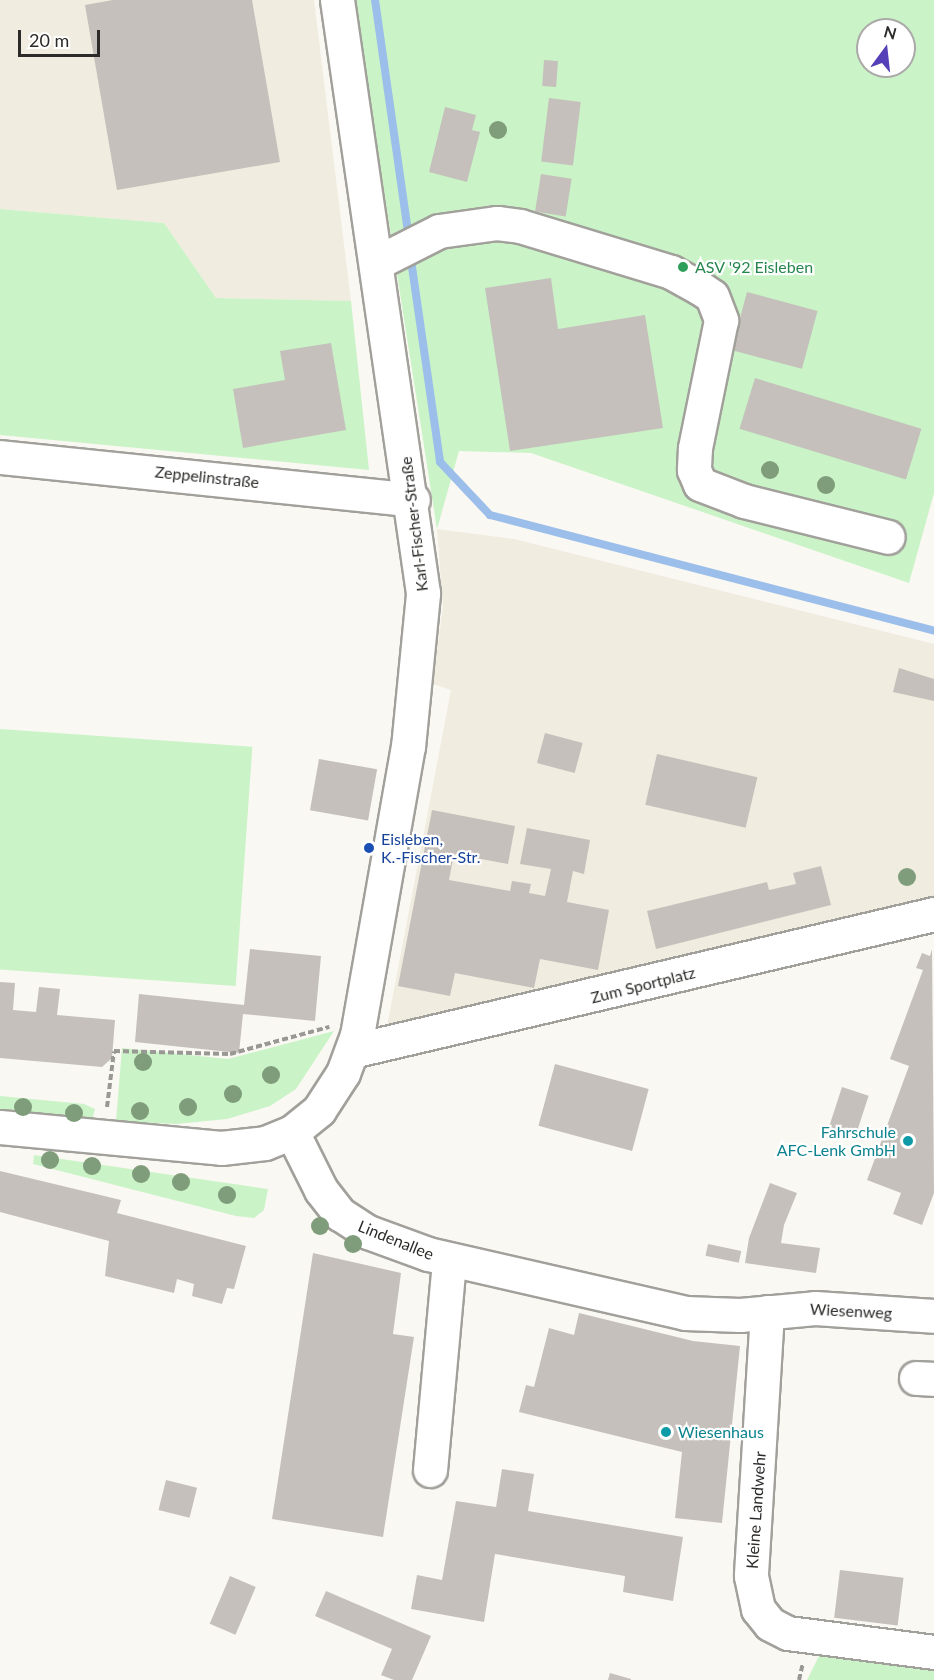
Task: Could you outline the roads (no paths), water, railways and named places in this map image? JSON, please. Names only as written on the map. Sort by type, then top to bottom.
[{"type":"street","name":"Karl-Fischer-Straße","points":[[292,1132],[319,1110],[333,1093],[352,1052],[361,1018],[411,723],[423,593],[387,256],[337,0]]},
{"type":"street","points":[[387,256],[439,231],[477,224],[520,226],[671,272],[700,288],[712,296],[721,320],[694,448],[694,470],[700,484],[744,501],[888,537]]},
{"type":"street","name":"Zeppelinstraße","points":[[0,457],[413,500]]},
{"type":"street","name":"Zum Sportplatz","points":[[352,1052],[934,914]]},
{"type":"street","points":[[0,1127],[236,1148],[265,1143],[292,1132]]},
{"type":"street","name":"Lindenallee","points":[[292,1132],[328,1200],[340,1214],[385,1239],[449,1260],[668,1310],[720,1316],[767,1312]]},
{"type":"street","points":[[430,1470],[449,1260]]},
{"type":"street","name":"Wiesenweg","points":[[767,1312],[815,1308],[934,1316]]},
{"type":"street","name":"Kleine Landwehr","points":[[767,1312],[751,1586],[758,1609],[770,1624],[788,1633],[934,1652]]},
{"type":"waterway","points":[[375,0],[409,240]]},
{"type":"waterway","points":[[410,253],[440,462],[490,515],[934,631]]},
{"type":"place","name":"ASV '92 Eisleben","points":[[683,267]]},
{"type":"place","name":"Eisleben, K.-Fischer-Str.","points":[[369,848]]},
{"type":"place","name":"Fahrschule AFC-Lenk GmbH","points":[[908,1141]]},
{"type":"place","name":"Wiesenhaus","points":[[666,1432]]}]
